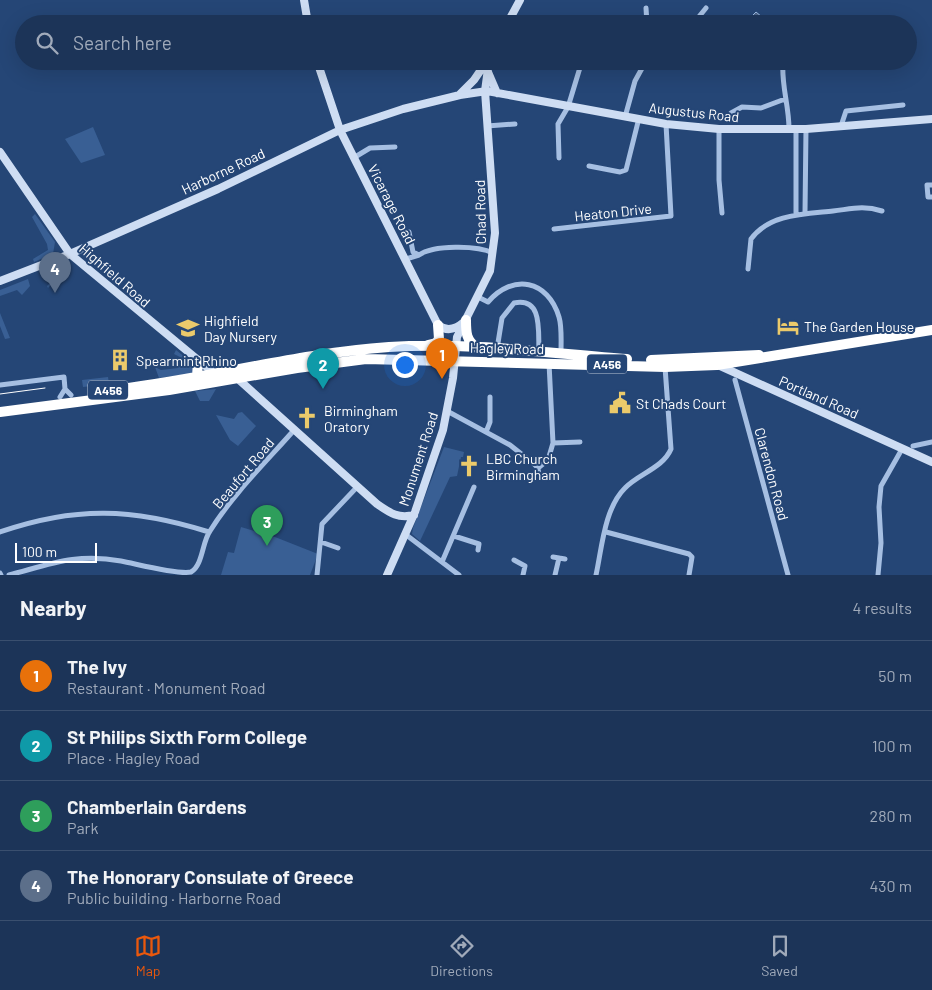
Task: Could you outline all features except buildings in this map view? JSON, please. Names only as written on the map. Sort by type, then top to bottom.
[{"type":"highway","points":[[466,320],[466,334],[469,343],[477,348]]},
{"type":"highway","points":[[422,346],[436,343],[439,339],[438,325]]},
{"type":"highway","name":"Hagley Road","points":[[365,354],[456,360],[665,367],[717,365],[932,330]]},
{"type":"highway","points":[[405,346],[416,353],[440,354],[456,360]]},
{"type":"highway","name":"Hagley Road","points":[[0,412],[405,346],[561,352],[630,359],[694,359],[777,354]]},
{"type":"highway","points":[[539,351],[539,356],[548,362]]},
{"type":"highway","points":[[197,377],[198,360]]},
{"type":"highway","name":"Hagley Road","points":[[0,405],[65,394],[215,374],[235,375]]},
{"type":"main road","points":[[304,0],[306,15]]},
{"type":"main road","points":[[512,15],[520,0]]},
{"type":"main road","name":"Vicarage Road","points":[[320,70],[340,130],[438,325]]},
{"type":"main road","points":[[460,95],[483,70]]},
{"type":"main road","points":[[488,70],[489,94]]},
{"type":"main road","points":[[488,70],[489,94]]},
{"type":"main road","name":"Harborne Road","points":[[0,281],[70,254],[218,189],[340,130],[403,109],[460,95],[489,94]]},
{"type":"main road","name":"Augustus Road","points":[[489,94],[666,124],[719,130],[806,129],[932,119]]},
{"type":"main road","name":"Chad Road","points":[[455,347],[457,337],[490,271],[493,253],[494,204],[487,126],[489,94]]},
{"type":"main road","name":"Highfield Road","points":[[0,152],[70,254],[215,374]]},
{"type":"main road","points":[[438,325],[443,329],[452,329],[466,320]]},
{"type":"main road","name":"Monument Road","points":[[387,575],[414,515],[433,464],[447,411],[456,360],[455,347]]},
{"type":"main road","name":"Portland Road","points":[[694,359],[717,365],[932,462]]},
{"type":"main road","points":[[235,375],[377,504],[396,516],[403,526],[405,534]]},
{"type":"main road","points":[[396,516],[414,515]]},
{"type":"street","points":[[646,8],[646,15]]},
{"type":"street","points":[[700,15],[706,8]]},
{"type":"street","points":[[559,158],[558,124],[568,107],[579,70]]},
{"type":"street","points":[[625,117],[635,81],[641,70]]},
{"type":"street","points":[[782,70],[781,79],[792,129],[796,214]]},
{"type":"street","points":[[731,113],[742,107],[761,108],[785,99]]},
{"type":"street","points":[[841,126],[846,111],[903,105]]},
{"type":"street","points":[[589,166],[620,172],[626,170],[639,118]]},
{"type":"street","points":[[487,126],[516,124]]},
{"type":"street","name":"Heaton Drive","points":[[554,229],[671,216],[666,124]]},
{"type":"street","points":[[805,212],[806,129]]},
{"type":"street","points":[[719,130],[719,180],[722,213]]},
{"type":"street","points":[[354,157],[370,148],[395,147]]},
{"type":"street","points":[[932,185],[927,185],[928,197],[932,197]]},
{"type":"street","points":[[748,269],[753,235],[784,218],[805,212],[835,211],[853,207],[868,207],[882,211]]},
{"type":"street","points":[[410,232],[413,252],[419,255]]},
{"type":"street","points":[[406,260],[426,251],[474,247],[493,253]]},
{"type":"street","points":[[478,298],[488,302],[508,286],[520,283],[539,289],[546,294],[559,317],[561,352]]},
{"type":"street","points":[[496,349],[502,318],[514,303],[522,302],[529,303],[534,308],[539,351]]},
{"type":"street","points":[[538,468],[548,460],[552,443],[548,362]]},
{"type":"street","points":[[596,575],[606,532],[618,495],[626,486],[664,460],[671,449],[665,367]]},
{"type":"street","points":[[0,385],[64,377],[65,394]]},
{"type":"street","name":"Clarendon Road","points":[[735,380],[788,575]]},
{"type":"street","points":[[486,432],[490,422],[490,397]]},
{"type":"street","points":[[447,411],[518,450],[538,468],[539,474]]},
{"type":"street","name":"Beaufort Road","points":[[9,575],[74,558],[95,558],[186,574],[197,566],[209,532],[247,483],[296,429]]},
{"type":"street","points":[[552,443],[580,442]]},
{"type":"street","points":[[913,446],[932,442]]},
{"type":"street","points":[[878,575],[881,543],[879,507],[881,486],[902,449]]},
{"type":"street","points":[[317,575],[321,542],[319,535],[322,524],[358,486]]},
{"type":"street","points":[[442,562],[474,488]]},
{"type":"street","points":[[0,532],[35,520],[56,516],[110,512],[145,515],[209,532]]},
{"type":"street","points":[[606,532],[689,554],[692,557],[689,575]]},
{"type":"street","points":[[405,534],[458,575]]},
{"type":"street","points":[[454,536],[479,544],[478,550]]},
{"type":"street","points":[[321,542],[338,548]]},
{"type":"street","points":[[555,575],[559,558]]},
{"type":"street","points":[[514,560],[524,566],[524,575]]},
{"type":"shaded area","points":[[93,127],[105,155],[81,163],[65,139]]},
{"type":"shaded area","points":[[35,214],[55,242],[53,254],[34,262],[33,259],[48,250],[47,244],[32,217]]},
{"type":"shaded area","points":[[59,265],[64,271],[48,288],[47,286],[54,279],[51,272],[45,271]]},
{"type":"shaded area","points":[[28,279],[30,286],[22,295],[17,290],[0,296],[0,290]]},
{"type":"shaded area","points":[[0,313],[10,338],[5,339],[0,326]]},
{"type":"shaded area","points":[[176,350],[196,366],[195,373],[159,378],[155,367],[161,370],[178,368],[181,365],[180,357],[174,354]]},
{"type":"shaded area","points":[[108,377],[109,384],[83,387],[82,380]]},
{"type":"shaded area","points":[[216,389],[209,401],[200,401],[195,391]]},
{"type":"shaded area","points":[[242,412],[256,426],[238,446],[230,440],[216,415],[234,419],[238,413]]},
{"type":"shaded area","points":[[444,447],[464,452],[463,457],[461,457],[457,476],[450,477],[420,541],[412,534],[413,528]]},
{"type":"shaded area","points":[[241,527],[275,537],[318,554],[310,575],[221,575],[228,552],[234,553]]},
{"type":"tram line","points":[[0,394],[45,388]]},
{"type":"place","name":"The Honorary Consulate of Greece","points":[[55,293]]},
{"type":"place","name":"The Garden House","points":[[788,326]]},
{"type":"place","name":"Highfield Day Nursery","points":[[188,328]]},
{"type":"place","name":"Spearmint Rhino","points":[[120,360]]},
{"type":"place","name":"The Ivy","points":[[442,379]]},
{"type":"place","name":"St Philips Sixth Form College","points":[[323,389]]},
{"type":"place","name":"St Chads Court","points":[[620,403]]},
{"type":"place","name":"Birmingham Oratory","points":[[307,418]]},
{"type":"place","name":"LBC Church Birmingham","points":[[469,466]]},
{"type":"place","name":"Chamberlain Gardens","points":[[267,546]]}]
